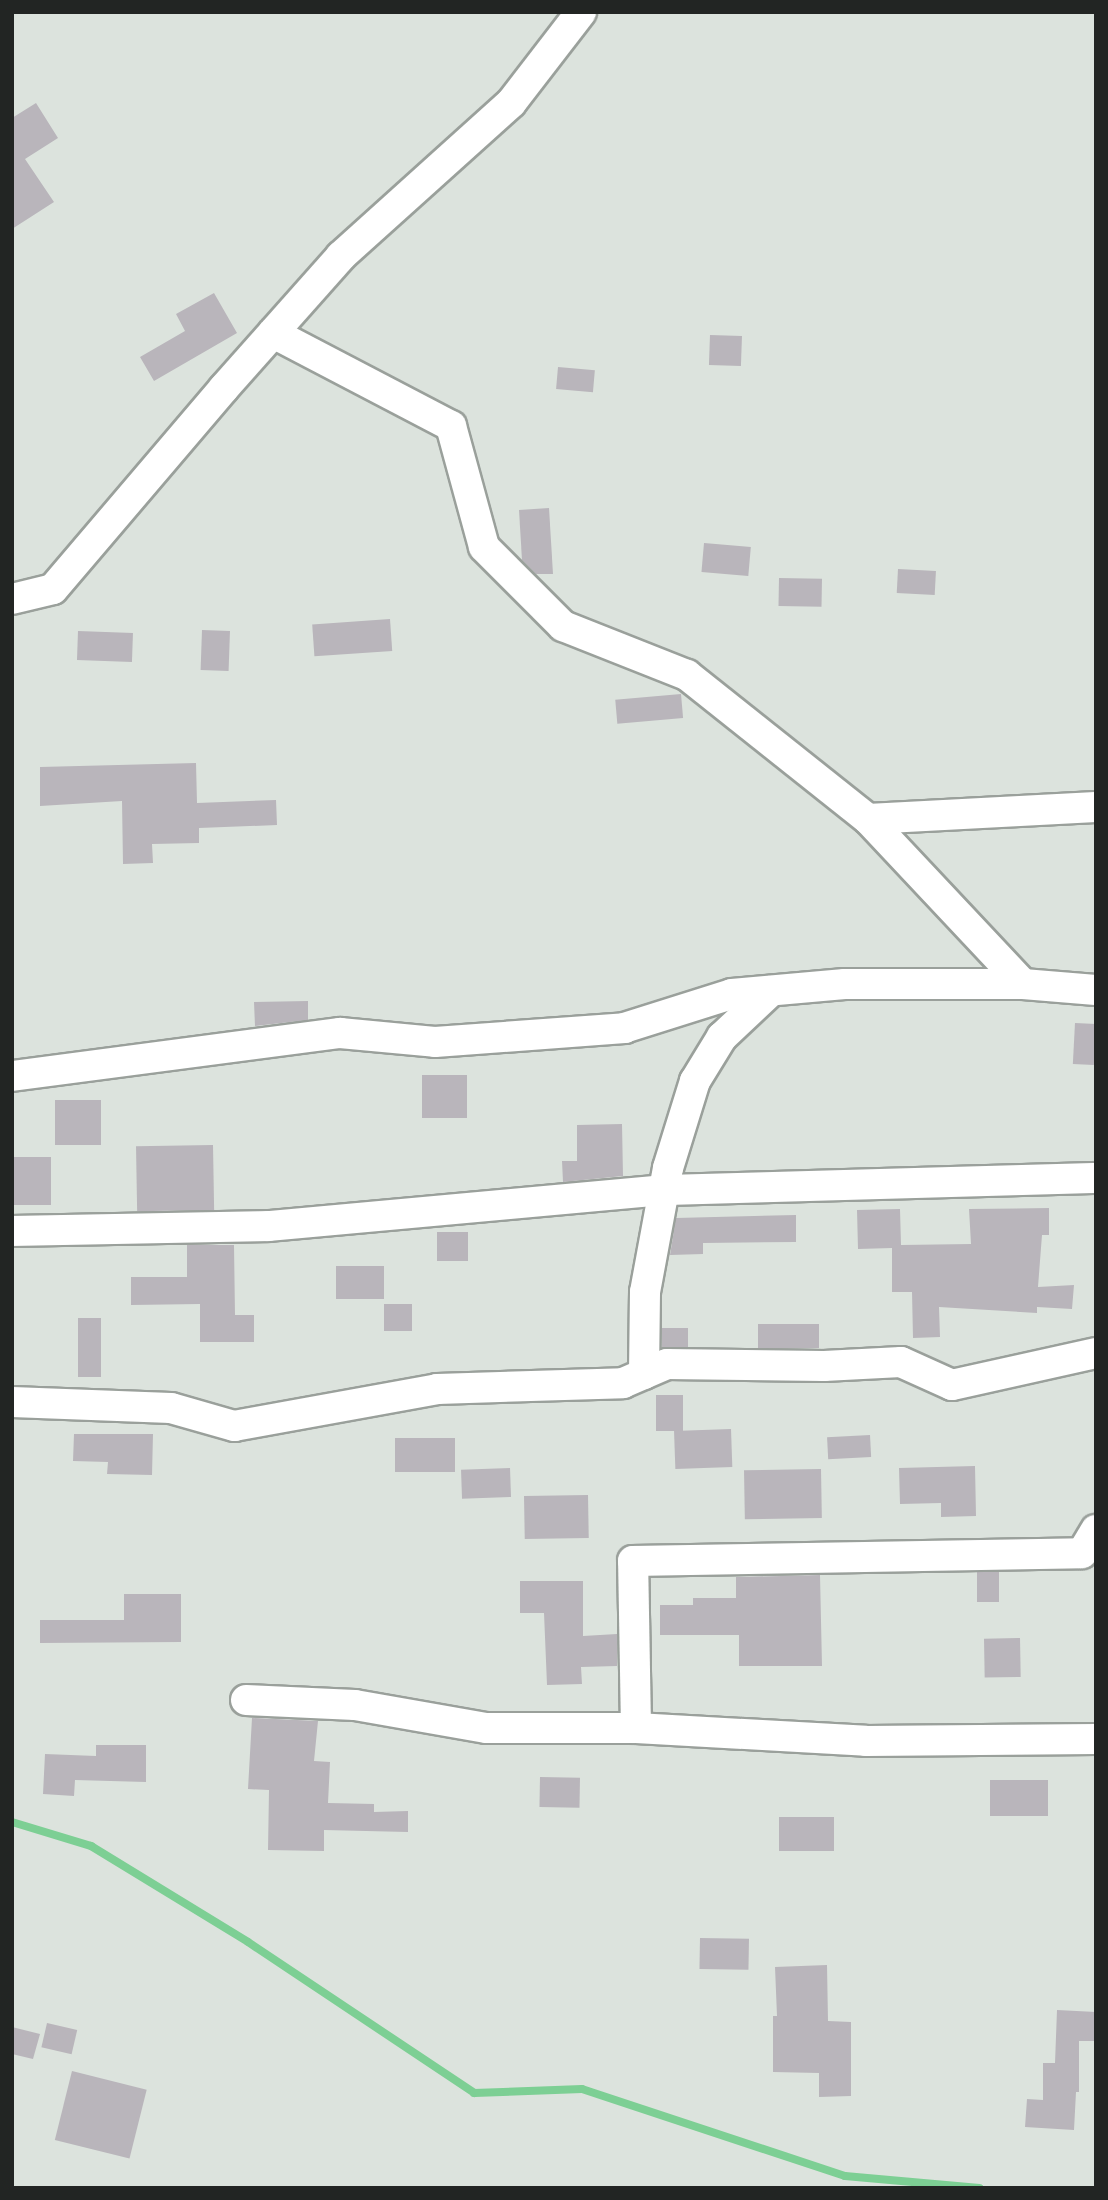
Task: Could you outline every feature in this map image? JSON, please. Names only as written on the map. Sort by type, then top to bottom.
[{"type":"street","points":[[12,599],[53,589],[341,256],[511,103],[581,12]]},
{"type":"street","points":[[273,333],[451,426],[484,547],[563,626],[687,675],[868,819],[1023,985]]},
{"type":"street","points":[[868,819],[1096,807]]},
{"type":"street","points":[[12,1076],[340,1033],[435,1042],[624,1028],[732,994],[845,985],[1023,985],[1096,990]]},
{"type":"street","points":[[645,1374],[645,1292],[664,1190],[695,1081],[722,1037],[771,991]]},
{"type":"street","points":[[12,1231],[269,1226],[664,1190],[1096,1178]]},
{"type":"street","points":[[12,1402],[171,1408],[234,1426],[437,1389],[623,1383],[667,1364],[824,1366],[901,1362],[952,1385],[1096,1353]]},
{"type":"street","points":[[636,1728],[633,1561],[1082,1553],[1096,1530]]},
{"type":"street","points":[[246,1700],[355,1705],[486,1728],[636,1728],[866,1741],[1096,1740]]},
{"type":"building","points":[[36,103],[58,138],[25,159],[54,202],[12,229],[12,118]]},
{"type":"building","points":[[214,293],[237,333],[154,381],[140,357],[185,331],[176,314]]},
{"type":"building","points":[[710,335],[742,336],[741,366],[709,365]]},
{"type":"building","points":[[558,367],[595,370],[593,392],[556,389]]},
{"type":"building","points":[[549,508],[553,574],[536,574],[522,560],[519,510]]},
{"type":"building","points":[[704,543],[751,547],[748,576],[701,572]]},
{"type":"building","points":[[898,569],[936,571],[935,595],[897,593]]},
{"type":"building","points":[[779,578],[822,579],[822,607],[779,606]]},
{"type":"building","points":[[390,619],[392,651],[314,656],[312,624]]},
{"type":"building","points":[[202,630],[230,631],[229,671],[201,670]]},
{"type":"building","points":[[78,631],[133,633],[132,662],[77,660]]},
{"type":"building","points":[[681,694],[683,718],[617,724],[615,700]]},
{"type":"building","points":[[196,763],[197,803],[276,800],[277,825],[199,828],[199,843],[152,844],[153,863],[123,864],[122,801],[40,806],[40,767]]},
{"type":"building","points":[[308,1001],[308,1020],[255,1026],[254,1002]]},
{"type":"building","points":[[1075,1023],[1096,1024],[1094,1065],[1073,1064]]},
{"type":"building","points":[[422,1075],[467,1075],[467,1118],[422,1118]]},
{"type":"building","points":[[55,1100],[101,1100],[101,1145],[55,1145]]},
{"type":"building","points":[[622,1124],[623,1176],[563,1182],[562,1161],[577,1161],[577,1125]]},
{"type":"building","points":[[213,1145],[214,1210],[137,1211],[136,1146]]},
{"type":"building","points":[[12,1157],[51,1157],[51,1205],[12,1205]]},
{"type":"building","points":[[1049,1208],[1049,1235],[1042,1235],[1038,1287],[1074,1285],[1072,1309],[1037,1307],[1037,1313],[939,1307],[940,1337],[913,1338],[912,1292],[892,1292],[892,1248],[858,1249],[857,1210],[900,1209],[901,1245],[971,1244],[969,1209]]},
{"type":"building","points":[[796,1215],[796,1242],[703,1243],[703,1254],[670,1255],[676,1218]]},
{"type":"building","points":[[437,1232],[468,1232],[468,1261],[437,1261]]},
{"type":"building","points":[[187,1245],[234,1245],[235,1315],[254,1315],[254,1342],[200,1342],[200,1304],[131,1305],[131,1277],[187,1277]]},
{"type":"building","points":[[336,1266],[384,1266],[384,1299],[336,1299]]},
{"type":"building","points":[[384,1304],[412,1304],[412,1331],[384,1331]]},
{"type":"building","points":[[78,1318],[101,1318],[101,1377],[78,1377]]},
{"type":"building","points":[[758,1324],[819,1324],[819,1348],[758,1348]]},
{"type":"building","points":[[662,1328],[688,1328],[688,1347],[662,1347]]},
{"type":"building","points":[[656,1395],[683,1395],[683,1431],[656,1431]]},
{"type":"building","points":[[731,1429],[732,1467],[675,1469],[674,1431]]},
{"type":"building","points":[[74,1434],[153,1434],[152,1475],[107,1474],[108,1462],[73,1461]]},
{"type":"building","points":[[870,1435],[871,1457],[828,1459],[827,1437]]},
{"type":"building","points":[[395,1438],[455,1438],[455,1472],[395,1472]]},
{"type":"building","points":[[975,1466],[976,1516],[941,1517],[941,1503],[900,1504],[899,1468]]},
{"type":"building","points":[[510,1468],[511,1497],[462,1499],[461,1470]]},
{"type":"building","points":[[821,1469],[822,1518],[745,1519],[744,1470]]},
{"type":"building","points":[[588,1495],[589,1538],[525,1539],[524,1496]]},
{"type":"building","points":[[977,1572],[999,1572],[999,1602],[977,1602]]},
{"type":"building","points":[[820,1575],[822,1666],[739,1666],[739,1635],[660,1635],[660,1605],[693,1605],[693,1598],[736,1598],[736,1577]]},
{"type":"building","points":[[520,1581],[583,1581],[583,1636],[617,1634],[617,1666],[581,1667],[582,1684],[547,1685],[544,1613],[520,1613]]},
{"type":"building","points":[[124,1594],[181,1594],[181,1642],[40,1643],[40,1620],[124,1620]]},
{"type":"building","points":[[1020,1638],[1021,1677],[985,1678],[984,1639]]},
{"type":"building","points":[[252,1718],[318,1721],[314,1761],[330,1762],[328,1803],[374,1804],[374,1812],[408,1811],[408,1832],[324,1830],[324,1851],[268,1850],[269,1790],[248,1789]]},
{"type":"building","points":[[96,1745],[146,1745],[146,1782],[75,1780],[74,1796],[43,1794],[45,1754],[96,1756]]},
{"type":"building","points":[[540,1777],[580,1778],[579,1808],[539,1807]]},
{"type":"building","points":[[990,1780],[1048,1780],[1048,1816],[990,1816]]},
{"type":"building","points":[[779,1817],[834,1817],[834,1851],[779,1851]]},
{"type":"building","points":[[700,1938],[749,1939],[748,1970],[699,1969]]},
{"type":"building","points":[[827,1965],[828,2021],[851,2022],[851,2096],[819,2097],[819,2073],[773,2072],[773,2016],[777,2016],[775,1967]]},
{"type":"building","points":[[1057,2010],[1096,2012],[1096,2041],[1079,2041],[1079,2092],[1076,2092],[1074,2130],[1025,2127],[1027,2099],[1043,2100],[1043,2063],[1055,2063]]},
{"type":"building","points":[[47,2023],[77,2030],[72,2054],[41,2047]]},
{"type":"building","points":[[12,2027],[40,2034],[33,2059],[12,2054]]},
{"type":"building","points":[[72,2071],[147,2090],[130,2159],[55,2140]]},
{"type":"waterway","points":[[12,1822],[91,1846],[248,1942],[474,2093],[582,2089],[845,2176],[979,2188]]}]
